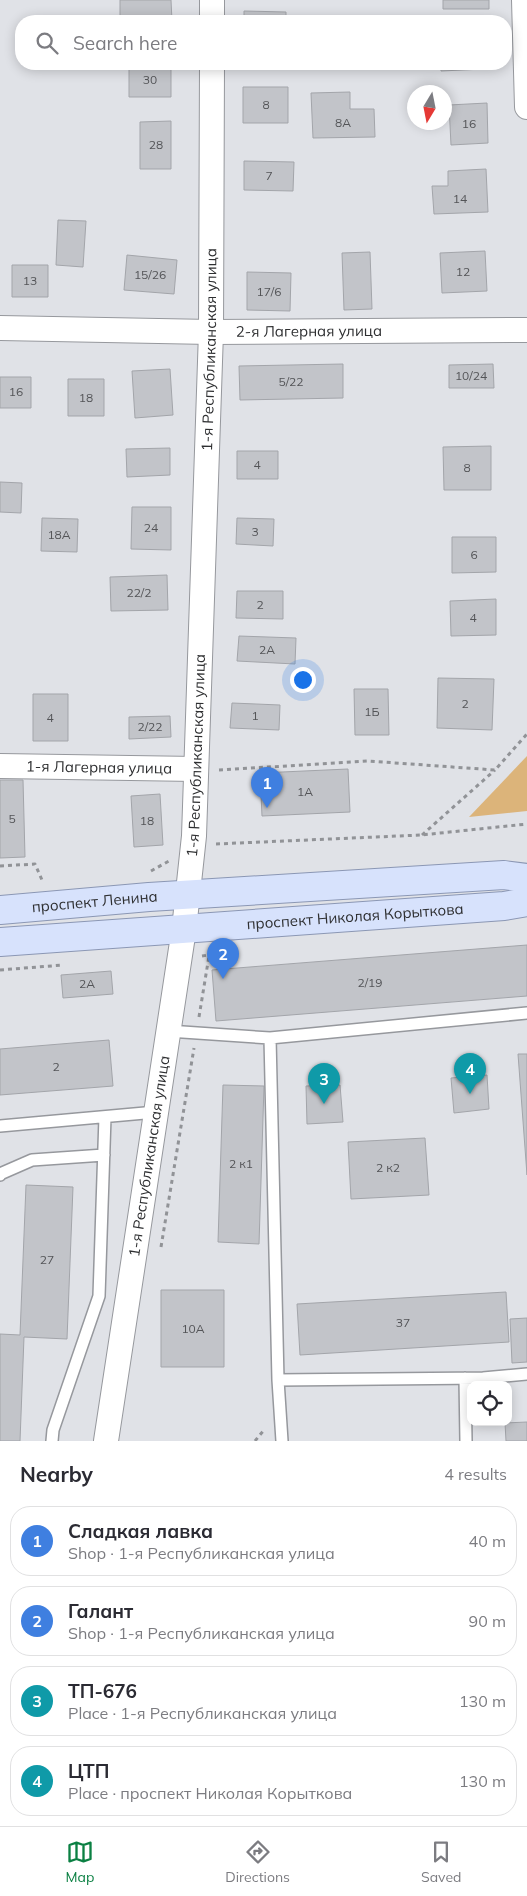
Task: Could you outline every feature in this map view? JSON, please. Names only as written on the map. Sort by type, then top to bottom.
[{"type":"main road","points":[[188,894],[504,875],[527,878]]},
{"type":"main road","name":"проспект Ленина","points":[[0,910],[188,894]]},
{"type":"main road","name":"проспект Николая Корыткова","points":[[184,929],[504,906],[527,902]]},
{"type":"main road","points":[[0,942],[184,929]]},
{"type":"street","points":[[212,0],[212,15]]},
{"type":"street","points":[[524,0],[527,107]]},
{"type":"street","name":"1-я Республиканская улица","points":[[106,1441],[184,929],[194,836],[211,332],[212,70]]},
{"type":"street","name":"2-я Лагерная улица","points":[[0,328],[211,332],[527,330]]},
{"type":"street","name":"1-я Лагерная улица","points":[[0,766],[196,769]]},
{"type":"lane","points":[[168,1031],[270,1038],[527,1013]]},
{"type":"lane","points":[[270,1038],[278,1380],[282,1441]]},
{"type":"lane","points":[[0,1126],[156,1112]]},
{"type":"lane","points":[[52,1441],[99,1296],[105,1117]]},
{"type":"lane","points":[[0,1175],[32,1160],[104,1156]]},
{"type":"lane","points":[[278,1380],[465,1378],[527,1374]]},
{"type":"lane","points":[[465,1378],[466,1441]]},
{"type":"path","points":[[422,835],[495,770],[527,734]]},
{"type":"path","points":[[196,769],[230,770],[368,761],[495,770]]},
{"type":"path","points":[[213,844],[422,835],[527,824]]},
{"type":"path","points":[[150,872],[175,858]]},
{"type":"path","points":[[0,866],[35,864],[42,880],[52,879]]},
{"type":"path","points":[[160,1256],[209,956]]},
{"type":"shaded area","points":[[527,756],[527,811],[469,817]]},
{"type":"building","points":[[120,0],[171,0],[172,15],[120,15]]},
{"type":"building","points":[[443,0],[489,0],[489,9],[443,9]]},
{"type":"building","points":[[244,11],[286,12],[286,15],[244,15]]},
{"type":"building","points":[[129,70],[171,70],[171,97],[129,97]]},
{"type":"building","points":[[243,87],[288,87],[288,123],[243,123]]},
{"type":"building","points":[[350,92],[350,109],[374,109],[375,137],[313,138],[311,93]]},
{"type":"building","points":[[487,103],[488,143],[451,145],[452,105]]},
{"type":"building","points":[[171,121],[171,169],[140,169],[140,122]]},
{"type":"building","points":[[244,161],[294,162],[293,191],[244,190]]},
{"type":"building","points":[[486,169],[488,212],[434,214],[432,186],[448,186],[448,171]]},
{"type":"building","points":[[58,220],[86,221],[83,267],[56,265]]},
{"type":"building","points":[[485,251],[487,291],[442,293],[440,253]]},
{"type":"building","points":[[370,252],[372,309],[344,310],[342,253]]},
{"type":"building","points":[[127,255],[177,260],[174,294],[124,290]]},
{"type":"building","points":[[12,265],[48,265],[48,297],[12,297]]},
{"type":"building","points":[[247,272],[291,273],[290,311],[247,310]]},
{"type":"building","points":[[343,364],[343,398],[240,400],[239,366]]},
{"type":"building","points":[[493,364],[494,388],[449,388],[449,365]]},
{"type":"building","points":[[170,369],[173,415],[135,418],[132,371]]},
{"type":"building","points":[[0,377],[31,377],[31,408],[0,408]]},
{"type":"building","points":[[68,379],[104,379],[104,416],[68,416]]},
{"type":"building","points":[[491,446],[491,490],[444,490],[443,447]]},
{"type":"building","points":[[170,448],[170,475],[127,477],[126,449]]},
{"type":"building","points":[[237,451],[278,451],[278,479],[237,479]]},
{"type":"building","points":[[0,482],[22,483],[21,513],[0,512]]},
{"type":"building","points":[[132,507],[171,507],[171,550],[131,549]]},
{"type":"building","points":[[42,518],[78,519],[77,552],[41,551]]},
{"type":"building","points":[[237,518],[274,519],[273,546],[236,544]]},
{"type":"building","points":[[452,537],[496,537],[496,572],[452,573]]},
{"type":"building","points":[[167,575],[168,610],[111,611],[110,577]]},
{"type":"building","points":[[237,591],[283,591],[283,619],[236,618]]},
{"type":"building","points":[[496,599],[496,635],[451,636],[450,601]]},
{"type":"building","points":[[239,636],[296,638],[295,664],[237,661]]},
{"type":"building","points":[[438,678],[494,679],[492,730],[437,728]]},
{"type":"building","points":[[354,689],[388,689],[389,735],[355,735]]},
{"type":"building","points":[[33,694],[68,694],[68,741],[33,741]]},
{"type":"building","points":[[232,703],[280,705],[279,730],[230,728]]},
{"type":"building","points":[[170,716],[171,737],[129,739],[129,717]]},
{"type":"building","points":[[348,769],[350,812],[262,816],[260,773]]},
{"type":"building","points":[[0,780],[23,780],[25,857],[0,858]]},
{"type":"building","points":[[160,794],[163,845],[134,847],[131,796]]},
{"type":"building","points":[[527,945],[527,996],[216,1021],[212,970]]},
{"type":"building","points":[[111,971],[113,994],[63,998],[61,975]]},
{"type":"building","points":[[109,1040],[113,1086],[0,1095],[0,1049]]},
{"type":"building","points":[[518,1054],[527,1054],[527,1175]]},
{"type":"building","points":[[487,1075],[489,1109],[454,1113],[451,1078]]},
{"type":"building","points":[[223,1085],[264,1086],[259,1244],[218,1242]]},
{"type":"building","points":[[340,1085],[343,1122],[307,1124],[306,1086]]},
{"type":"building","points":[[425,1138],[429,1195],[351,1199],[348,1142]]},
{"type":"building","points":[[26,1185],[73,1187],[67,1339],[24,1337],[20,1441],[0,1441],[0,1334],[20,1335]]},
{"type":"building","points":[[161,1290],[224,1290],[224,1367],[161,1367]]},
{"type":"building","points":[[506,1292],[509,1342],[300,1355],[297,1304]]},
{"type":"building","points":[[527,1318],[527,1362],[512,1363],[510,1319]]},
{"type":"building","points":[[527,1422],[527,1441],[506,1441],[505,1426],[512,1426],[512,1423]]},
{"type":"place","name":"Сладкая лавка","points":[[267,808]]},
{"type":"place","name":"Галант","points":[[223,979]]},
{"type":"place","name":"ЦТП","points":[[470,1094]]},
{"type":"place","name":"ТП-676","points":[[324,1104]]}]
